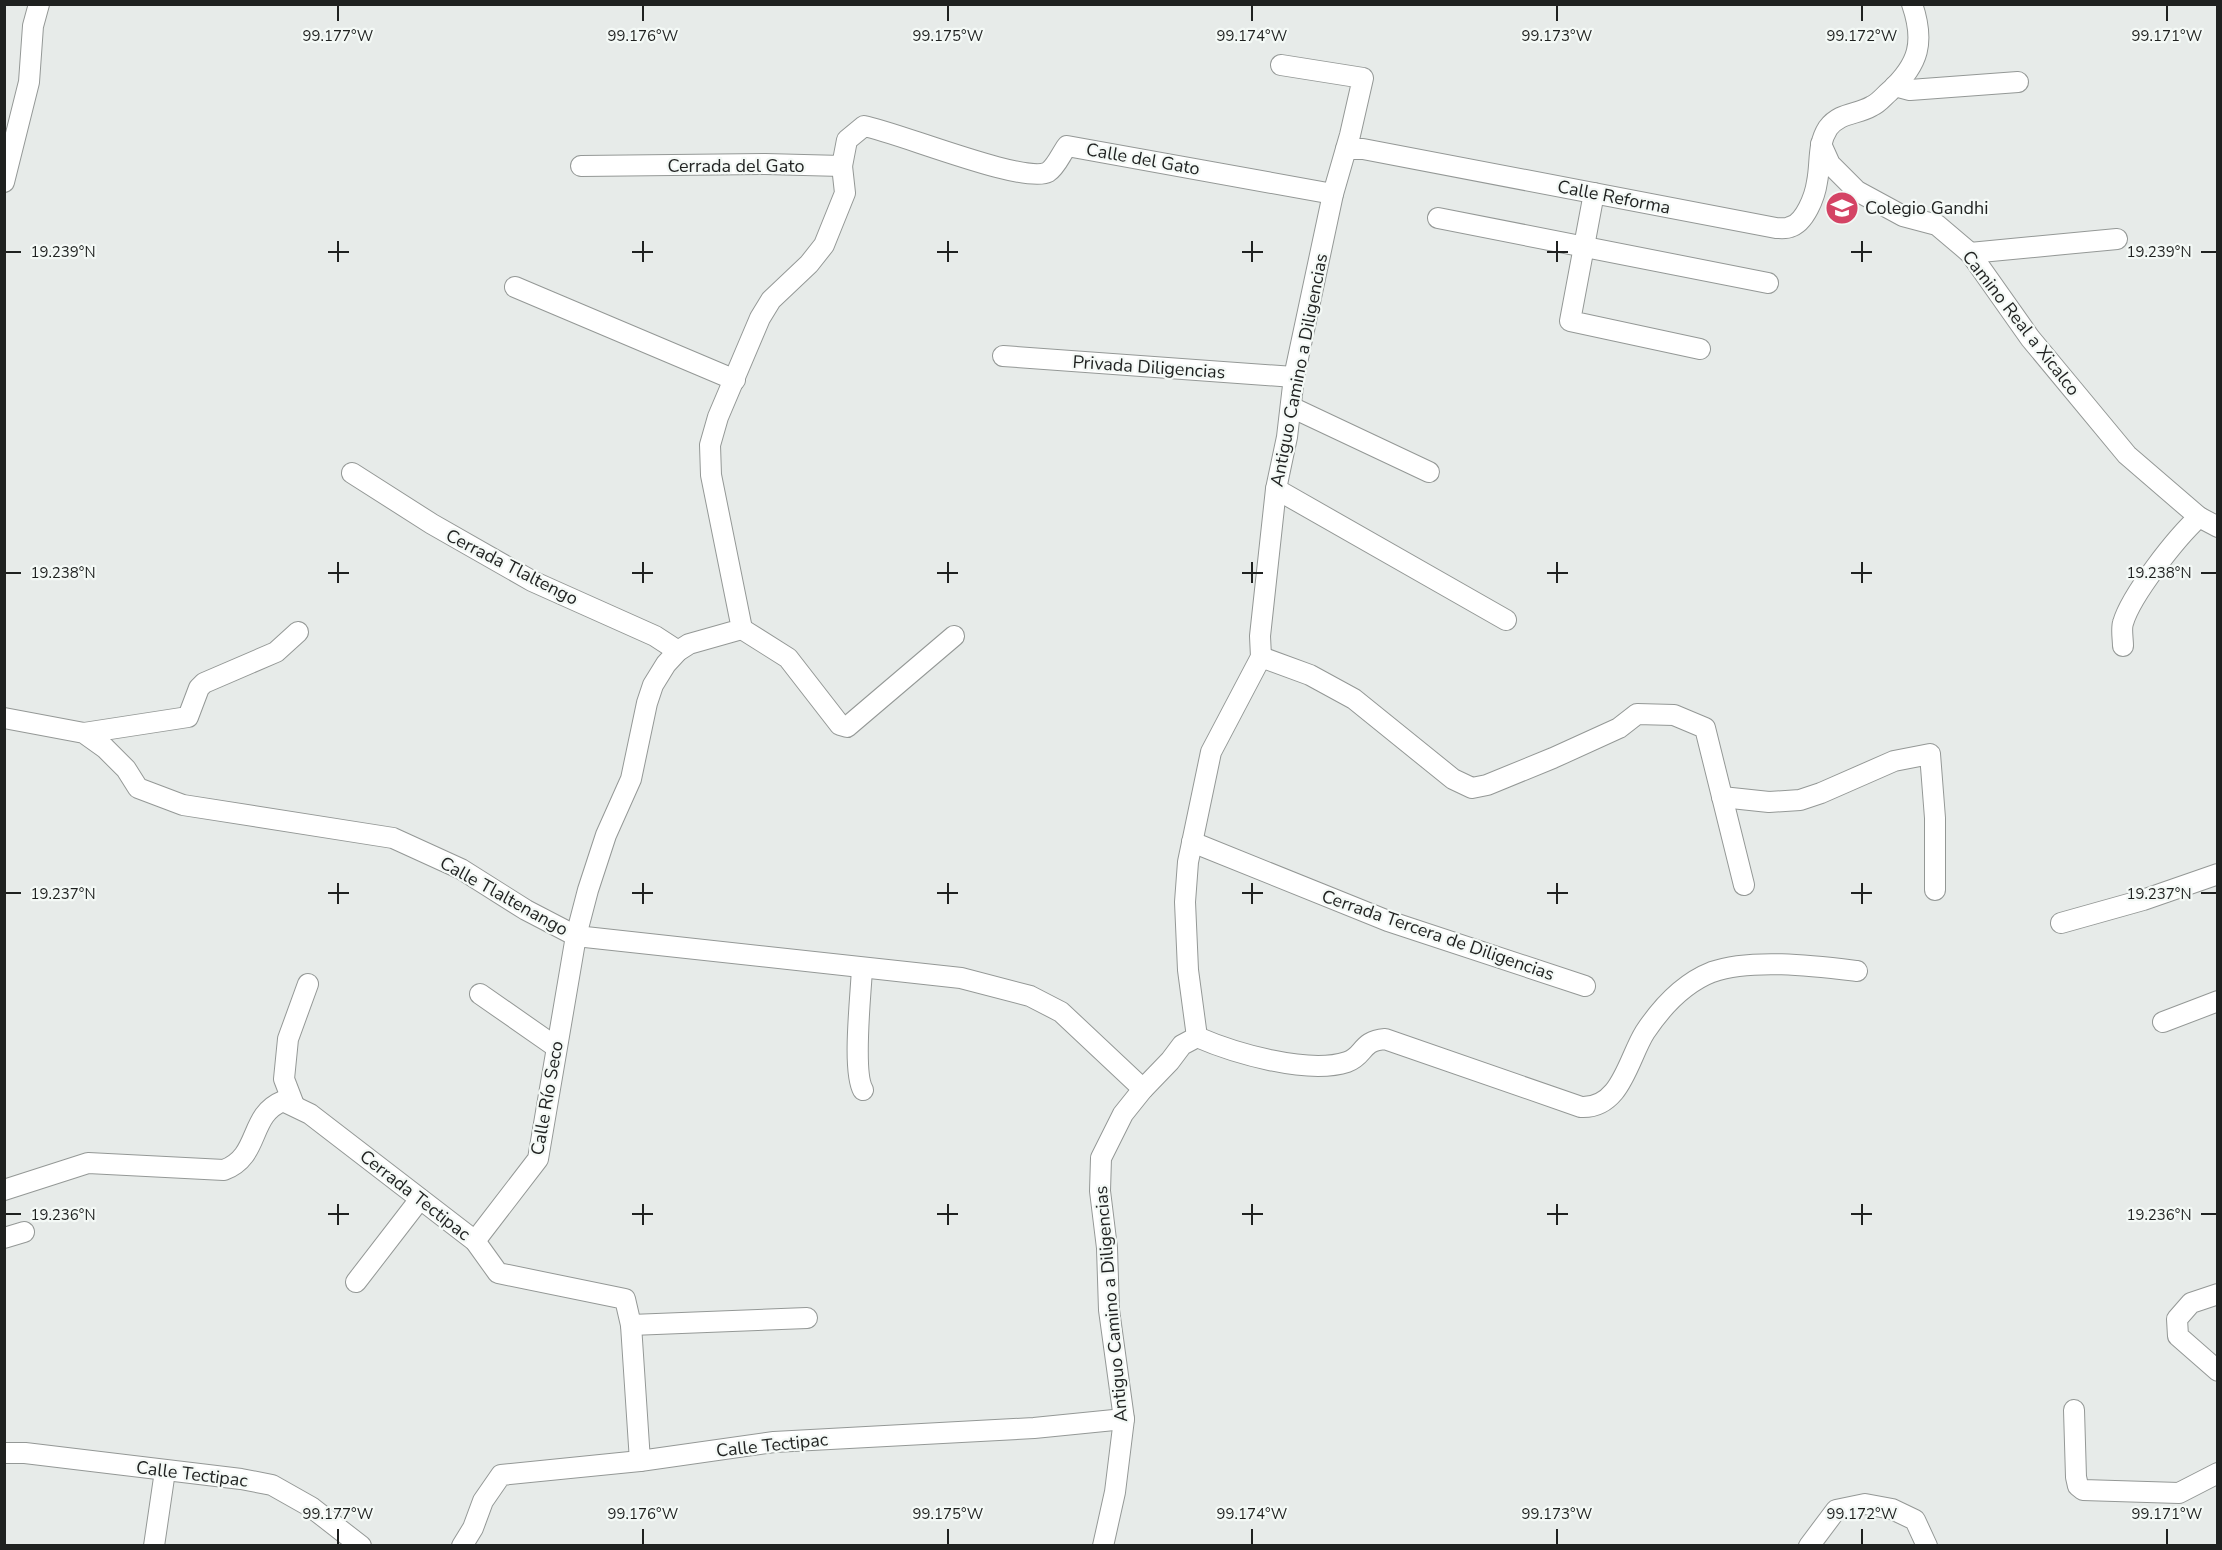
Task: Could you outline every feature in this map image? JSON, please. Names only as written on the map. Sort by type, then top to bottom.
[{"type":"street","points":[[4,182],[29,82],[33,26],[39,4]]},
{"type":"street","points":[[1821,144],[1834,121],[1848,113],[1872,107],[1895,86],[1916,60],[1919,37],[1912,4]]},
{"type":"street","name":"Antiguo Camino a Diligencias","points":[[1103,1545],[1115,1492],[1124,1419],[1109,1310],[1107,1248],[1100,1191],[1101,1158],[1123,1114],[1182,1045],[1197,1037],[1188,970],[1185,902],[1188,862],[1212,752],[1261,657],[1260,636],[1276,489],[1287,438],[1294,377],[1333,194],[1363,78],[1281,65]]},
{"type":"street","points":[[1895,86],[1910,90],[2018,82]]},
{"type":"street","name":"Calle del Gato","points":[[842,166],[847,140],[864,126],[881,129],[917,142],[1027,174],[1047,172],[1056,164],[1067,146],[1333,194]]},
{"type":"street","name":"Calle Reforma","points":[[1346,149],[1363,149],[1776,228],[1791,227],[1803,218],[1817,184],[1821,144]]},
{"type":"street","name":"Camino Real a Xicalco","points":[[1821,144],[1830,164],[1857,191],[1903,216],[1937,225],[1970,253],[2030,338],[2127,455],[2199,517],[2217,528]]},
{"type":"street","name":"Cerrada del Gato","points":[[581,166],[765,164],[842,166]]},
{"type":"street","points":[[842,166],[845,193],[824,245],[809,264],[771,300],[760,318],[718,417],[710,445],[711,475],[742,629],[788,658],[840,725],[847,727],[954,636]]},
{"type":"street","points":[[1594,193],[1570,321],[1700,349]]},
{"type":"street","points":[[1438,218],[1768,284]]},
{"type":"street","points":[[1970,253],[2117,239]]},
{"type":"street","points":[[515,287],[735,380]]},
{"type":"street","name":"Privada Diligencias","points":[[1003,356],[1294,377]]},
{"type":"street","points":[[1291,407],[1429,472]]},
{"type":"street","name":"Cerrada Tlaltengo","points":[[352,473],[432,524],[532,581],[655,636],[678,651]]},
{"type":"street","points":[[1276,489],[1506,620]]},
{"type":"street","points":[[2123,646],[2123,624],[2139,591],[2187,528],[2199,517]]},
{"type":"street","points":[[678,651],[689,644],[742,629]]},
{"type":"street","points":[[84,733],[188,717],[199,688],[204,683],[276,652],[298,632]]},
{"type":"street","name":"Calle Río Seco","points":[[475,1241],[538,1159],[576,936],[588,890],[606,835],[631,778],[653,685],[666,664],[678,651]]},
{"type":"street","points":[[1261,657],[1310,675],[1354,699],[1453,779],[1472,788],[1487,785],[1553,758],[1619,728],[1637,714],[1674,715],[1706,728],[1744,885]]},
{"type":"street","name":"Calle Tlaltenango","points":[[4,718],[84,733],[105,748],[126,769],[138,788],[183,805],[393,838],[461,869],[526,910],[576,936],[961,978],[1030,996],[1061,1012],[1143,1089]]},
{"type":"street","points":[[1722,797],[1769,802],[1800,800],[1894,761],[1930,754],[1935,818],[1935,890]]},
{"type":"street","name":"Cerrada Tercera de Diligencias","points":[[1192,842],[1388,921],[1584,986]]},
{"type":"street","points":[[2061,923],[2144,900],[2217,874]]},
{"type":"street","points":[[1197,1037],[1220,1047],[1246,1054],[1283,1062],[1315,1065],[1344,1063],[1355,1059],[1367,1044],[1385,1039],[1581,1107],[1588,1107],[1596,1106],[1612,1095],[1649,1027],[1677,995],[1702,977],[1724,969],[1778,964],[1857,971]]},
{"type":"street","points":[[862,968],[858,1064],[859,1084],[863,1090]]},
{"type":"street","points":[[4,1190],[88,1163],[224,1170],[239,1164],[264,1114],[273,1105],[288,1103],[284,1078],[288,1039],[308,984]]},
{"type":"street","points":[[480,994],[556,1047]]},
{"type":"street","points":[[2163,1022],[2217,1001]]},
{"type":"street","name":"Cerrada Tectipac","points":[[288,1103],[310,1114],[475,1241],[498,1273],[625,1299],[631,1325],[640,1461]]},
{"type":"street","points":[[356,1282],[420,1198]]},
{"type":"street","points":[[4,1238],[24,1232]]},
{"type":"street","points":[[2217,1294],[2191,1302],[2177,1319],[2178,1336],[2217,1371]]},
{"type":"street","points":[[631,1325],[807,1318]]},
{"type":"street","points":[[2074,1410],[2076,1477],[2078,1486],[2083,1490],[2179,1493],[2217,1473]]},
{"type":"street","name":"Calle Tectipac","points":[[462,1545],[473,1528],[483,1501],[501,1475],[640,1461],[774,1442],[1034,1428],[1124,1419]]},
{"type":"street","name":"Calle Tectipac","points":[[4,1453],[25,1453],[241,1479],[272,1485],[311,1507],[362,1545]]},
{"type":"street","points":[[154,1545],[165,1471]]},
{"type":"street","points":[[1809,1545],[1836,1510],[1866,1504],[1892,1509],[1916,1520],[1927,1545]]},
{"type":"place","name":"Colegio Gandhi","points":[[1842,208]]}]
